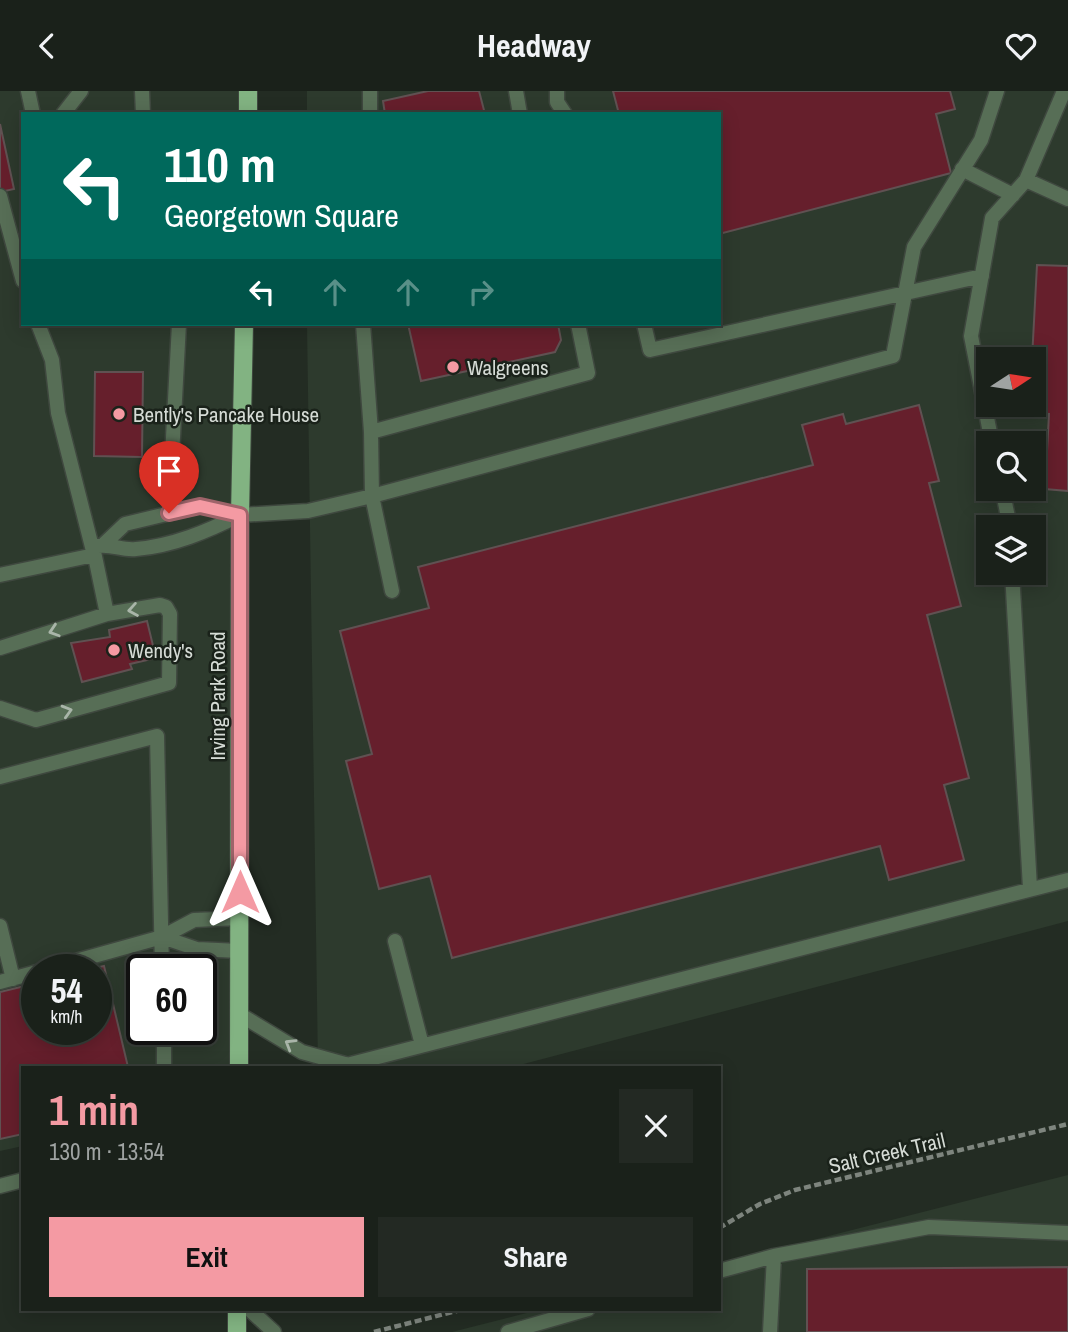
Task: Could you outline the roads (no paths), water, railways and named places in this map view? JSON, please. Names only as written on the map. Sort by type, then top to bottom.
[{"type":"main road","points":[[248,91],[248,112]]},
{"type":"main road","name":"Irving Park Road","points":[[239,1066],[240,515],[244,326]]},
{"type":"main road","points":[[237,1311],[237,1332]]},
{"type":"street","points":[[28,91],[33,112]]},
{"type":"street","points":[[65,112],[81,91]]},
{"type":"street","points":[[142,91],[144,112]]},
{"type":"street","points":[[370,91],[370,112]]},
{"type":"street","points":[[516,91],[520,112]]},
{"type":"street","points":[[97,548],[124,524],[169,513],[200,506],[240,515],[308,510],[372,496],[894,356],[914,247],[981,140],[997,91]]},
{"type":"street","points":[[990,431],[971,336],[992,218],[1026,180],[1064,91]]},
{"type":"street","points":[[962,169],[1013,195]]},
{"type":"street","points":[[1026,180],[1068,199]]},
{"type":"street","points":[[0,196],[21,273]]},
{"type":"street","points":[[644,326],[650,350],[982,277]]},
{"type":"street","points":[[38,326],[52,360],[58,414],[97,548],[107,614]]},
{"type":"street","points":[[169,513],[179,326]]},
{"type":"street","points":[[363,326],[372,496],[393,591]]},
{"type":"street","points":[[370,432],[588,373],[578,326]]},
{"type":"street","points":[[0,575],[97,548],[134,550],[200,535],[240,515]]},
{"type":"street","points":[[1013,585],[1030,888]]},
{"type":"street","points":[[0,648],[107,614],[160,605],[166,607],[170,614],[169,683],[36,720],[1,708],[0,692]]},
{"type":"street","points":[[0,777],[157,736],[162,954]]},
{"type":"street","points":[[239,1014],[302,1052],[342,1066],[1068,880]]},
{"type":"street","points":[[101,954],[162,937],[194,920],[240,918]]},
{"type":"street","points":[[0,926],[6,981]]},
{"type":"street","points":[[162,937],[197,949],[239,951]]},
{"type":"street","points":[[396,941],[422,1045]]},
{"type":"street","points":[[163,1045],[164,1066]]},
{"type":"street","points":[[0,1186],[21,1181]]},
{"type":"street","points":[[721,1270],[774,1255],[929,1227],[1068,1233]]},
{"type":"street","points":[[770,1332],[774,1255]]},
{"type":"street","points":[[251,1311],[274,1332]]},
{"type":"street","points":[[508,1332],[581,1311]]},
{"type":"place","name":"Walgreens","points":[[453,367]]},
{"type":"place","name":"Bently's Pancake House","points":[[119,414]]},
{"type":"place","name":"Wendy's","points":[[114,650]]}]
